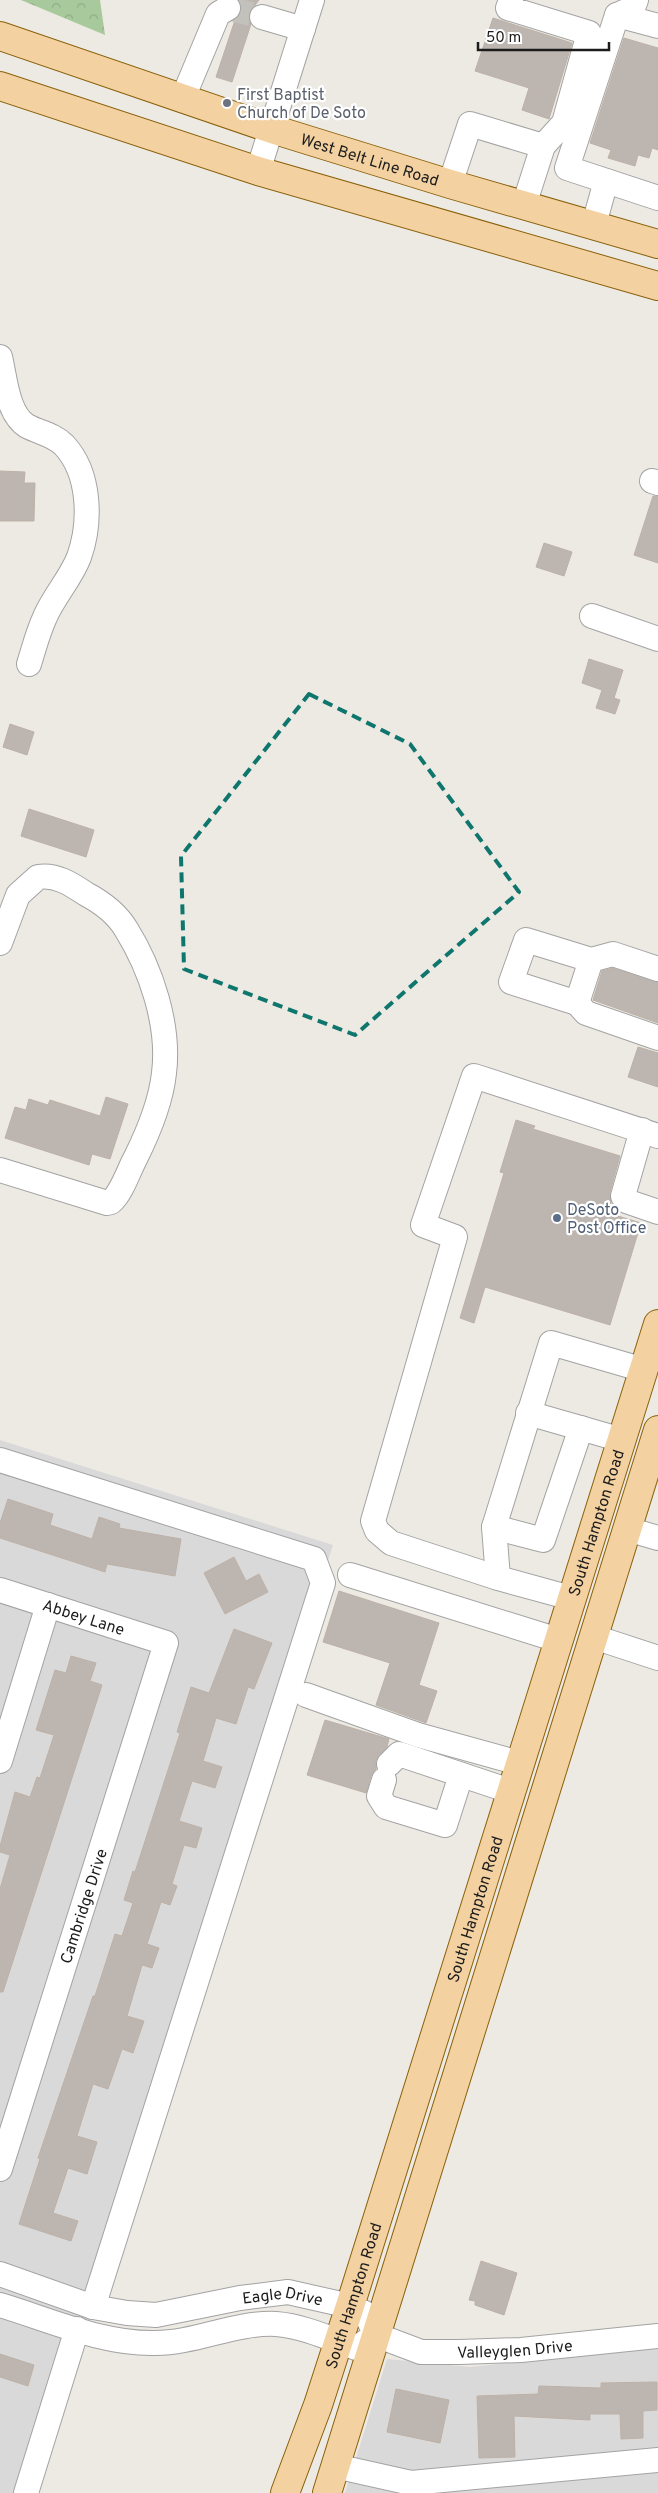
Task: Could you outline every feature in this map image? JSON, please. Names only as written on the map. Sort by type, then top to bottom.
[{"type":"main road","name":"West Belt Line Road","points":[[0,36],[182,100],[272,129],[450,184],[658,244]]},
{"type":"main road","points":[[0,86],[258,171],[658,286]]},
{"type":"main road","name":"South Hampton Road","points":[[285,2493],[350,2306],[658,1324]]},
{"type":"main road","points":[[622,1440],[656,1443]]},
{"type":"main road","name":"South Hampton Road","points":[[327,2493],[602,1609],[649,1530],[656,1443]]},
{"type":"main road","points":[[571,1598],[602,1609]]},
{"type":"main road","points":[[455,1967],[489,1976]]},
{"type":"street","points":[[258,171],[312,0]]},
{"type":"street","points":[[510,0],[508,8],[589,33],[564,123],[543,146],[524,205]]},
{"type":"street","points":[[636,0],[633,8],[617,15],[567,168],[658,198]]},
{"type":"street","points":[[182,100],[218,14],[228,8]]},
{"type":"street","points":[[617,15],[658,26]]},
{"type":"street","points":[[262,17],[303,29]]},
{"type":"street","points":[[450,184],[470,124],[543,146]]},
{"type":"street","points":[[594,224],[606,181]]},
{"type":"street","points":[[0,357],[14,411],[27,426],[50,435],[64,445],[80,473],[86,501],[86,530],[78,559],[44,618],[29,664]]},
{"type":"street","points":[[592,616],[658,639]]},
{"type":"street","points":[[0,943],[18,895],[38,877],[44,876],[66,881],[103,904],[125,928],[149,976],[162,1027],[165,1057],[159,1099],[140,1149],[111,1202],[106,1203],[0,1170]]},
{"type":"street","points":[[658,969],[613,954],[591,960],[526,940],[511,982],[576,1003],[586,1013],[658,1038]]},
{"type":"street","points":[[576,1003],[591,960]]},
{"type":"street","points":[[571,1598],[498,1578],[391,1543],[377,1531],[372,1521],[455,1237],[423,1225],[474,1076],[650,1133],[623,1196],[626,1201],[658,1212]]},
{"type":"street","points":[[498,1578],[494,1527],[551,1343],[644,1370]]},
{"type":"street","points":[[528,1413],[622,1440]]},
{"type":"street","points":[[494,1527],[543,1540],[580,1428]]},
{"type":"street","points":[[0,1460],[314,1559],[323,1584],[93,2307]]},
{"type":"street","points":[[350,1575],[558,1640]]},
{"type":"street","name":"Abbey Lane","points":[[0,1590],[166,1644]]},
{"type":"street","points":[[0,1761],[48,1605]]},
{"type":"street","points":[[594,1637],[658,1658]]},
{"type":"street","name":"Cambridge Drive","points":[[0,2169],[166,1644]]},
{"type":"street","points":[[306,1695],[418,1735],[519,1764]]},
{"type":"street","points":[[394,1767],[461,1775],[510,1791]]},
{"type":"street","points":[[394,1767],[379,1796],[386,1807],[445,1825],[461,1775]]},
{"type":"street","points":[[392,1809],[394,1767]]},
{"type":"street","name":"Eagle Drive","points":[[0,2274],[93,2307],[127,2313],[156,2315],[240,2298],[288,2292],[350,2306],[365,2313],[376,2335],[356,2348],[291,2326],[275,2324],[256,2325],[176,2342],[128,2341],[77,2329],[0,2305]]},
{"type":"street","points":[[26,2493],[77,2329]]},
{"type":"street","name":"Valleyglen Drive","points":[[376,2335],[421,2352],[521,2350],[658,2336]]},
{"type":"street","points":[[335,2466],[411,2483],[658,2460]]},
{"type":"highlighted area","points":[[309,694],[410,744],[519,892],[355,1035],[184,969],[181,856]]},
{"type":"shaded area","points":[[0,1440],[333,1545],[34,2493],[0,2493]]},
{"type":"shaded area","points":[[658,2347],[658,2493],[345,2493],[387,2359],[470,2367]]},
{"type":"green space","points":[[21,0],[100,0],[105,35]]},
{"type":"building","points":[[241,0],[259,0],[249,13],[251,24],[232,82],[216,77],[235,20],[240,14]]},
{"type":"building","points":[[493,18],[572,43],[549,119],[522,110],[529,88],[475,71]]},
{"type":"building","points":[[624,38],[658,48],[658,150],[652,148],[649,158],[638,155],[635,166],[608,158],[611,150],[590,143]]},
{"type":"building","points":[[0,471],[25,472],[24,483],[35,483],[34,521],[0,521]]},
{"type":"building","points":[[653,496],[658,496],[658,563],[634,555]]},
{"type":"building","points":[[544,543],[572,552],[564,576],[536,567]]},
{"type":"building","points":[[589,659],[623,670],[614,698],[620,700],[615,714],[596,708],[602,690],[582,683]]},
{"type":"building","points":[[10,724],[34,732],[27,755],[3,747]]},
{"type":"building","points":[[29,809],[94,830],[86,857],[21,836]]},
{"type":"building","points":[[613,968],[658,982],[658,1023],[593,1000],[602,971]]},
{"type":"building","points":[[638,1047],[658,1053],[658,1087],[628,1077]]},
{"type":"building","points":[[106,1097],[128,1104],[110,1159],[92,1154],[89,1165],[5,1138],[15,1107],[26,1110],[29,1099],[48,1105],[50,1100],[100,1116]]},
{"type":"building","name":"DeSoto Post Office","points":[[516,1120],[535,1126],[533,1129],[620,1156],[610,1192],[611,1203],[608,1213],[641,1223],[610,1325],[485,1287],[474,1323],[460,1318],[504,1173],[500,1172]]},
{"type":"building","points":[[8,1499],[53,1514],[50,1525],[92,1539],[99,1517],[120,1524],[119,1528],[181,1539],[175,1576],[107,1564],[105,1572],[0,1538],[0,1523]]},
{"type":"building","points":[[234,1557],[246,1581],[259,1574],[268,1592],[225,1614],[204,1573]]},
{"type":"building","points":[[339,1591],[439,1623],[419,1685],[437,1691],[426,1723],[376,1705],[390,1663],[323,1642]]},
{"type":"building","points":[[234,1629],[272,1643],[254,1689],[248,1687],[236,1724],[216,1718],[203,1761],[222,1767],[215,1788],[192,1781],[179,1821],[202,1828],[196,1848],[184,1845],[172,1884],[177,1886],[170,1905],[161,1902],[147,1944],[159,1948],[152,1968],[142,1965],[127,2016],[144,2021],[133,2053],[122,2049],[108,2089],[93,2084],[77,2136],[97,2142],[87,2174],[68,2168],[53,2213],[78,2221],[71,2241],[19,2224],[40,2159],[38,2158],[115,1934],[122,1936],[133,1903],[124,1900],[133,1871],[135,1872],[180,1733],[177,1732],[191,1687],[209,1693]]},
{"type":"building","points":[[71,1656],[96,1663],[90,1681],[102,1685],[3,1992],[0,1992],[0,1889],[10,1855],[0,1852],[0,1846],[15,1792],[30,1797],[37,1777],[40,1778],[54,1735],[36,1730],[55,1670],[66,1673]]},
{"type":"building","points":[[325,1720],[389,1739],[387,1747],[376,1760],[376,1769],[371,1776],[366,1793],[307,1775]]},
{"type":"building","points":[[481,2261],[517,2273],[504,2315],[475,2305],[475,2301],[469,2300]]},
{"type":"building","points":[[0,2354],[34,2365],[28,2386],[0,2377]]},
{"type":"building","points":[[657,2382],[657,2410],[643,2411],[643,2438],[621,2439],[620,2414],[590,2414],[590,2420],[514,2416],[515,2457],[479,2458],[477,2396],[538,2394],[539,2386],[601,2388],[601,2383]]},
{"type":"building","points":[[396,2389],[449,2400],[440,2443],[387,2432]]},
{"type":"tunnel","points":[[228,8],[262,17]]},
{"type":"place","name":"First Baptist Church of De Soto","points":[[227,103]]},
{"type":"place","name":"DeSoto Post Office","points":[[557,1218]]}]
